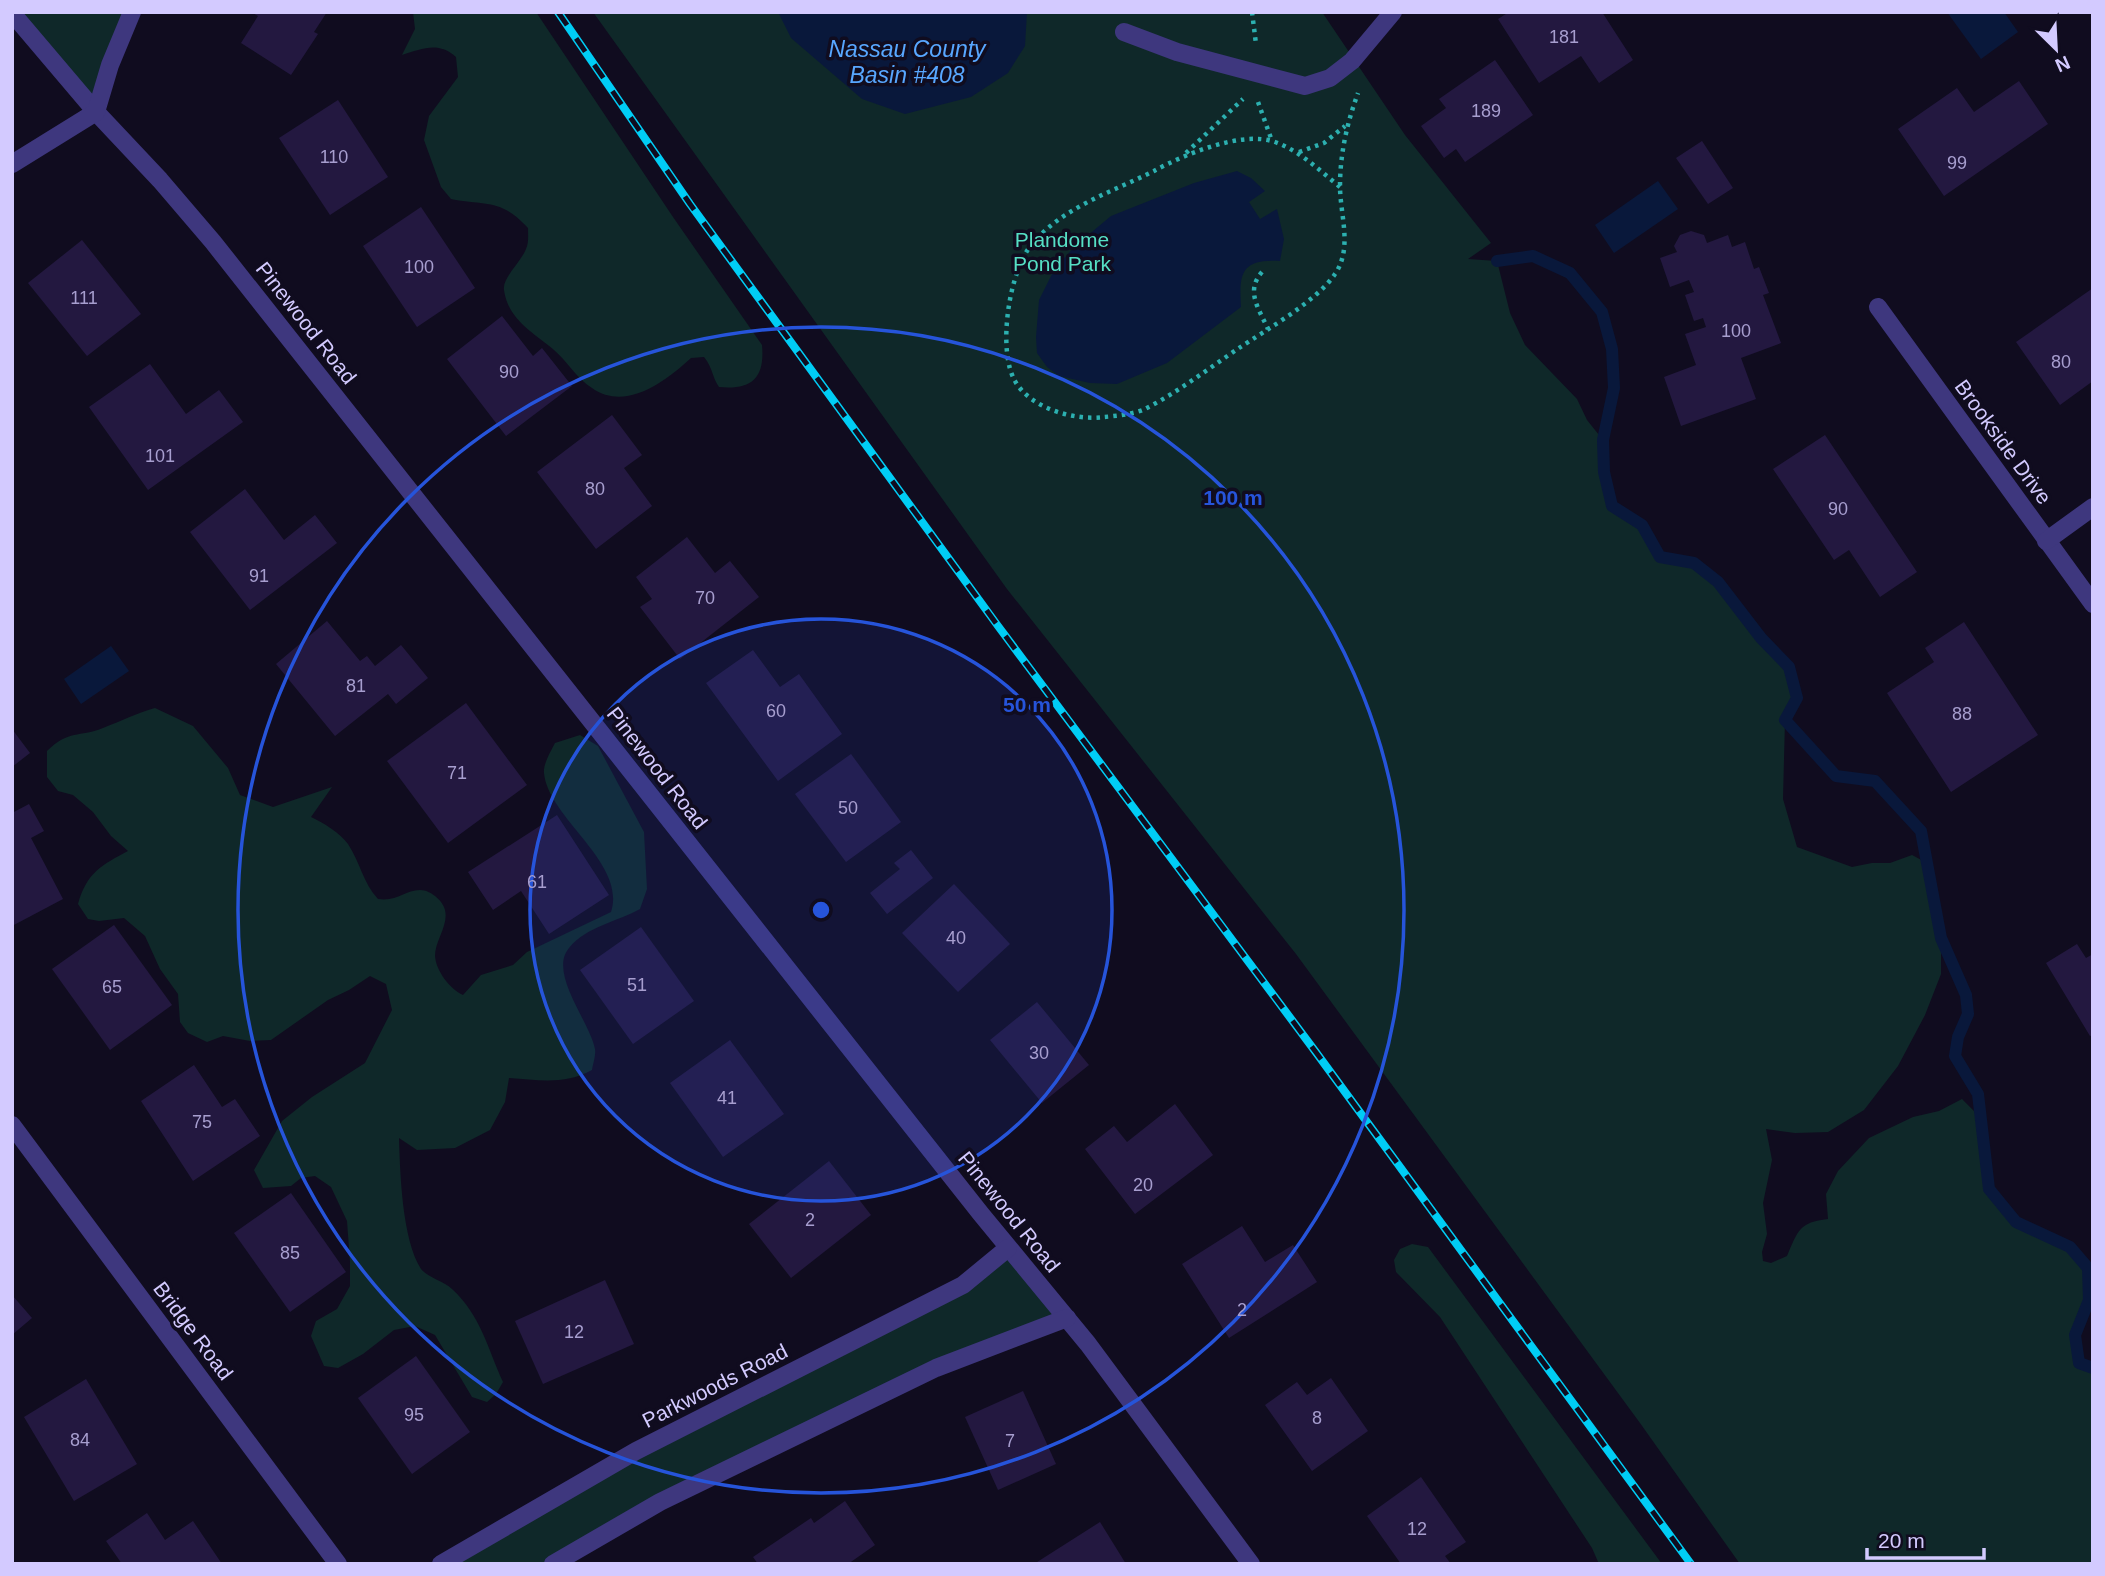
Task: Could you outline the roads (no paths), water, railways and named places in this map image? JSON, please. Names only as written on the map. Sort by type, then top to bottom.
[{"type":"street","points":[[12,164],[96,112],[110,65],[132,12]]},
{"type":"street","points":[[1124,32],[1178,52],[1305,86],[1330,78],[1352,61],[1393,12]]},
{"type":"street","name":"Pinewood Road","points":[[12,13],[96,112],[213,242],[1008,1248],[1067,1318],[1204,1497],[1251,1564]]},
{"type":"street","name":"Brookside Drive","points":[[1878,307],[2093,604]]},
{"type":"street","points":[[2046,541],[2093,507]]},
{"type":"street","name":"Bridge Road","points":[[12,1125],[338,1564]]},
{"type":"street","name":"Parkwoods Road","points":[[442,1564],[636,1451],[963,1285],[1008,1248]]},
{"type":"street","points":[[554,1564],[660,1503],[936,1368],[1067,1318]]},
{"type":"water","name":"Nassau County Basin #408","points":[[778,12],[1027,12],[1025,46],[1008,73],[971,97],[905,114],[862,99],[791,38]]},
{"type":"water","points":[[1947,12],[2004,12],[2018,32],[1981,59]]},
{"type":"water","points":[[1237,171],[1251,178],[1265,191],[1249,202],[1260,219],[1277,209],[1284,239],[1280,261],[1257,263],[1245,270],[1241,285],[1241,307],[1167,363],[1117,384],[1090,383],[1059,376],[1047,367],[1037,353],[1039,300],[1054,270],[1075,246],[1111,216],[1194,183]]},
{"type":"water","points":[[1658,181],[1678,209],[1614,253],[1595,225]]},
{"type":"water","points":[[111,646],[129,671],[81,704],[64,679]]},
{"type":"waterway","points":[[1497,261],[1533,256],[1570,273],[1602,312],[1612,349],[1614,388],[1603,440],[1604,472],[1612,506],[1642,525],[1660,557],[1694,563],[1718,582],[1761,638],[1789,667],[1797,698],[1785,720],[1836,776],[1875,781],[1921,831],[1941,938],[1966,995],[1968,1014],[1958,1037],[1955,1056],[1978,1094],[1989,1189],[2016,1222],[2070,1247],[2088,1268],[2089,1300],[2075,1335],[2079,1363],[2093,1368]]},
{"type":"railway","points":[[558,12],[690,204],[998,626],[1315,1051],[1691,1564]]},
{"type":"park label","name":"Plandome Pond Park","points":[[1062,252]]}]
